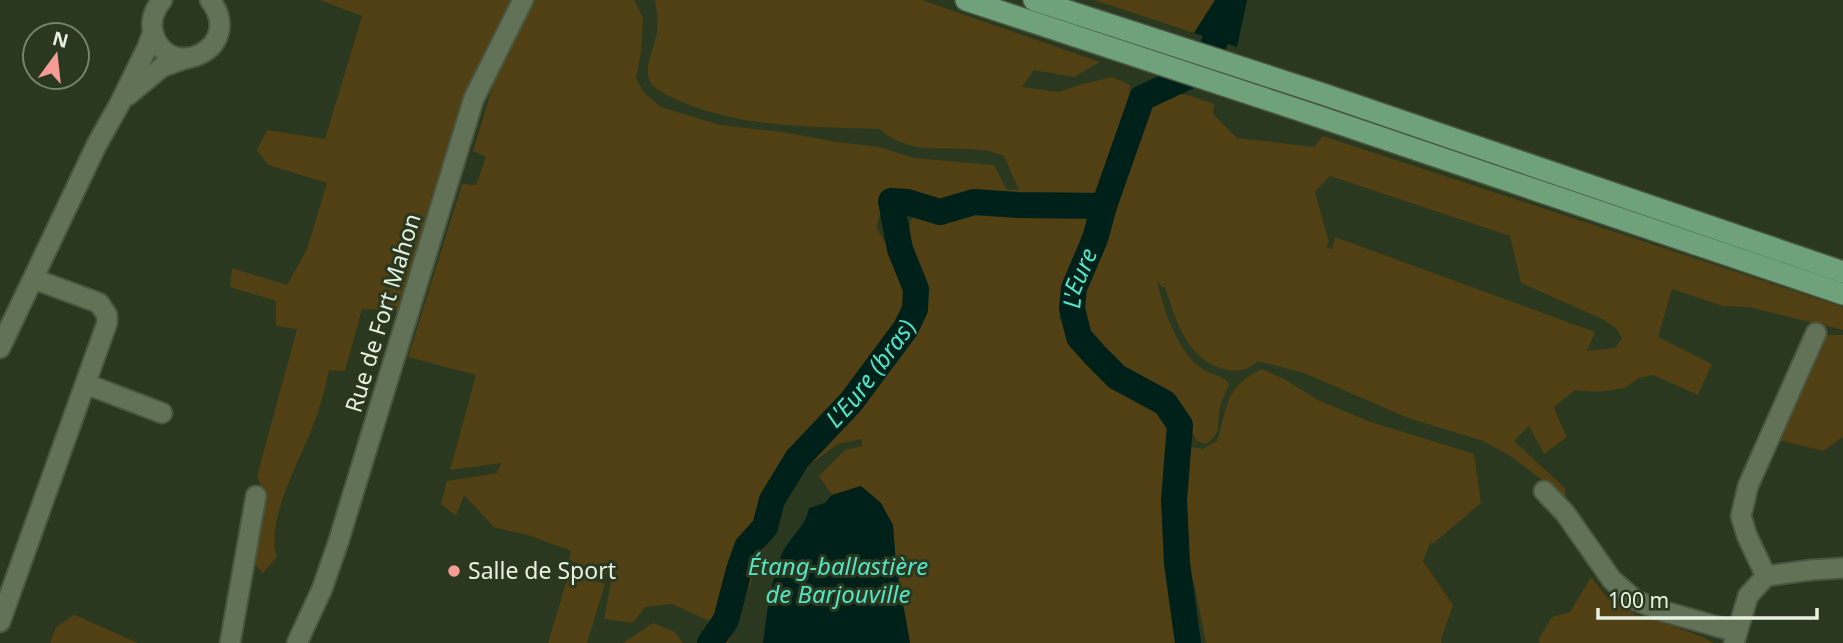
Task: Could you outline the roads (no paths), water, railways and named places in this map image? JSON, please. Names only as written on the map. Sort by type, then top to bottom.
[{"type":"main road","points":[[966,0],[1067,22],[1323,94],[1797,268],[1843,294]]},
{"type":"main road","points":[[1034,0],[1067,22],[1317,116],[1797,268],[1843,272]]},
{"type":"street","points":[[139,0],[157,42],[164,51],[187,58]]},
{"type":"street","points":[[0,348],[97,144],[147,48],[155,10],[162,0]]},
{"type":"street","name":"Rue de Fort Mahon","points":[[297,643],[322,589],[342,531],[474,98],[523,0]]},
{"type":"street","points":[[119,104],[162,67],[197,57],[215,43],[219,32],[216,5]]},
{"type":"street","points":[[0,622],[107,323],[107,315],[99,303],[34,279]]},
{"type":"street","points":[[1766,576],[1747,536],[1741,516],[1748,485],[1816,333]]},
{"type":"street","points":[[86,384],[162,413]]},
{"type":"street","points":[[1544,491],[1565,513],[1612,580],[1635,600],[1735,637],[1748,596],[1766,576],[1843,568]]},
{"type":"street","points":[[230,643],[256,496]]},
{"type":"water","points":[[1215,0],[1247,0],[1237,47],[1194,33]]},
{"type":"water","name":"Étang-ballastière de Barjouville","points":[[861,486],[881,503],[893,525],[896,564],[910,643],[763,643],[777,567],[809,508],[825,503],[832,495]]},
{"type":"waterway","name":"L'Eure","points":[[1188,643],[1177,563],[1174,500],[1180,425],[1165,403],[1117,377],[1095,355],[1079,337],[1072,308],[1074,288],[1095,239],[1142,98],[1204,69],[1231,0]]},
{"type":"waterway","name":"L'Eure (bras)","points":[[710,643],[726,620],[747,547],[765,527],[772,500],[797,459],[851,402],[906,328],[915,309],[916,289],[900,249],[891,201],[907,202],[940,212],[974,202],[1104,206]]},
{"type":"place","name":"Salle de Sport","points":[[454,571]]}]
